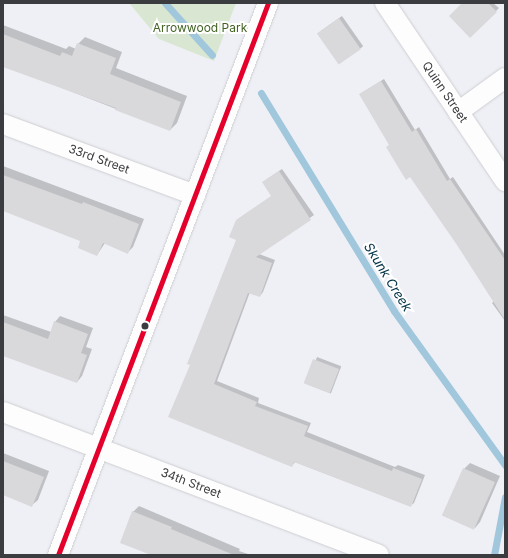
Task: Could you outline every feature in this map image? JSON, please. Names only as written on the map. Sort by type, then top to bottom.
[{"type":"street","points":[[58,555],[268,3]]},
{"type":"street","name":"Quinn Street","points":[[385,3],[505,181]]},
{"type":"street","points":[[458,112],[505,78]]},
{"type":"street","name":"33rd Street","points":[[3,124],[195,195]]},
{"type":"street","name":"34th Street","points":[[3,412],[379,555]]},
{"type":"green space","name":"Arrowwood Park","points":[[129,3],[236,3],[214,61],[159,39]]},
{"type":"building","points":[[462,3],[488,3],[497,12],[470,38],[449,16]]},
{"type":"building","points":[[339,18],[361,49],[339,65],[317,33]]},
{"type":"building","points":[[3,34],[60,56],[62,52],[72,56],[77,43],[116,58],[110,74],[181,102],[170,131],[115,110],[116,108],[3,67]]},
{"type":"building","points":[[381,81],[412,132],[416,129],[447,181],[450,179],[505,260],[505,320],[457,245],[410,177],[406,180],[386,147],[389,145],[359,94]]},
{"type":"building","points":[[279,171],[311,220],[256,257],[272,263],[260,297],[248,293],[214,384],[257,402],[255,406],[308,426],[304,436],[392,471],[393,468],[422,479],[411,507],[294,462],[292,467],[168,417],[190,365],[187,364],[236,240],[229,237],[236,220],[271,196],[262,182]]},
{"type":"building","points":[[3,175],[82,204],[83,202],[139,224],[128,254],[103,243],[97,256],[78,248],[80,241],[3,211]]},
{"type":"building","points":[[54,321],[88,334],[81,353],[87,355],[77,383],[3,356],[3,322],[48,339]]},
{"type":"building","points":[[313,359],[339,369],[330,393],[304,383]]},
{"type":"building","points":[[3,461],[44,477],[32,507],[3,495]]},
{"type":"building","points":[[463,468],[495,482],[474,530],[442,516]]},
{"type":"building","points":[[132,511],[234,555],[151,555],[120,543]]},
{"type":"waterway","name":"Skunk Creek","points":[[165,3],[212,55]]},
{"type":"waterway","name":"Skunk Creek","points":[[261,93],[394,311],[505,465]]},
{"type":"waterway","name":"Skunk Creek","points":[[494,555],[505,497]]},
{"type":"transit line","points":[[58,555],[268,3]]}]
